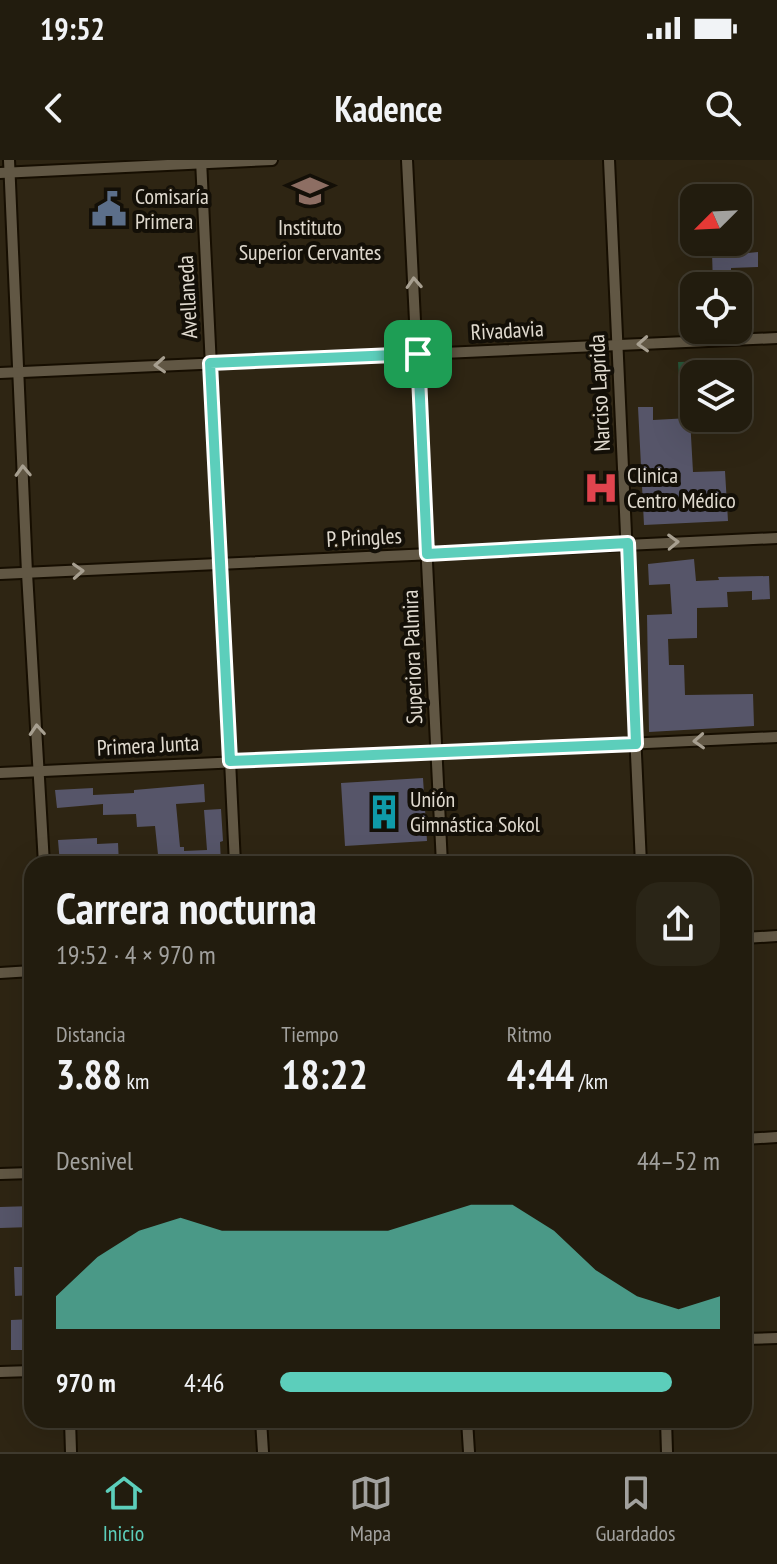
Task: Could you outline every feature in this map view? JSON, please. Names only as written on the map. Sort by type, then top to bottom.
[{"type":"street","points":[[9,160],[5,173],[20,372],[27,573],[44,856]]},
{"type":"street","points":[[5,173],[272,160]]},
{"type":"street","name":"Superiora Palmira","points":[[407,160],[442,856]]},
{"type":"street","name":"Narciso Laprida","points":[[609,160],[641,856]]},
{"type":"street","name":"Avellaneda","points":[[201,162],[235,856]]},
{"type":"street","name":"Rivadavia","points":[[0,373],[777,338]]},
{"type":"street","name":"P. Pringles","points":[[0,574],[777,538]]},
{"type":"street","name":"Primera Junta","points":[[0,773],[777,737]]},
{"type":"street","points":[[752,938],[777,936]]},
{"type":"street","points":[[0,973],[24,972]]},
{"type":"street","points":[[752,1139],[777,1137]]},
{"type":"street","points":[[0,1174],[24,1173]]},
{"type":"street","points":[[752,1339],[777,1338]]},
{"type":"street","points":[[0,1372],[24,1371]]},
{"type":"street","points":[[70,1428],[71,1452]]},
{"type":"street","points":[[262,1428],[263,1452]]},
{"type":"street","points":[[468,1428],[469,1452]]},
{"type":"street","points":[[666,1428],[667,1452]]},
{"type":"building","points":[[758,252],[758,267],[713,272],[712,256],[752,256],[752,253]]},
{"type":"building","points":[[638,407],[653,407],[653,420],[680,419],[680,432],[691,432],[693,472],[725,471],[728,521],[644,525]]},
{"type":"building","points":[[694,559],[696,581],[719,580],[718,577],[769,576],[770,599],[752,600],[752,591],[727,592],[728,607],[697,608],[697,638],[668,639],[669,665],[684,665],[685,695],[753,694],[754,726],[649,732],[647,615],[672,614],[670,584],[649,585],[648,564]]},
{"type":"building","name":"Unión Gimnástica Sokol","points":[[423,778],[427,841],[345,846],[341,783]]},
{"type":"building","points":[[204,784],[205,802],[176,804],[180,847],[184,847],[184,851],[207,850],[204,810],[221,809],[221,856],[158,856],[155,826],[137,827],[136,814],[103,815],[103,804],[57,808],[55,790],[93,788],[93,795],[134,793],[134,790]]},
{"type":"building","points":[[97,838],[97,844],[118,843],[119,856],[59,856],[58,840]]},
{"type":"building","points":[[24,1206],[24,1227],[0,1228],[0,1207]]},
{"type":"building","points":[[14,1267],[24,1267],[24,1295],[15,1296]]},
{"type":"building","points":[[24,1319],[24,1350],[11,1350],[11,1320]]},
{"type":"place","name":"Instituto Superior Cervantes","points":[[310,191]]},
{"type":"place","name":"Comisaría Primera","points":[[109,209]]},
{"type":"place","name":"Clinica Centro Médico","points":[[601,488]]},
{"type":"place","name":"Unión Gimnástica Sokol","points":[[384,812]]},
{"type":"route","points":[[418,354],[427,554],[628,543],[636,744],[230,761],[210,363],[418,354]]}]
